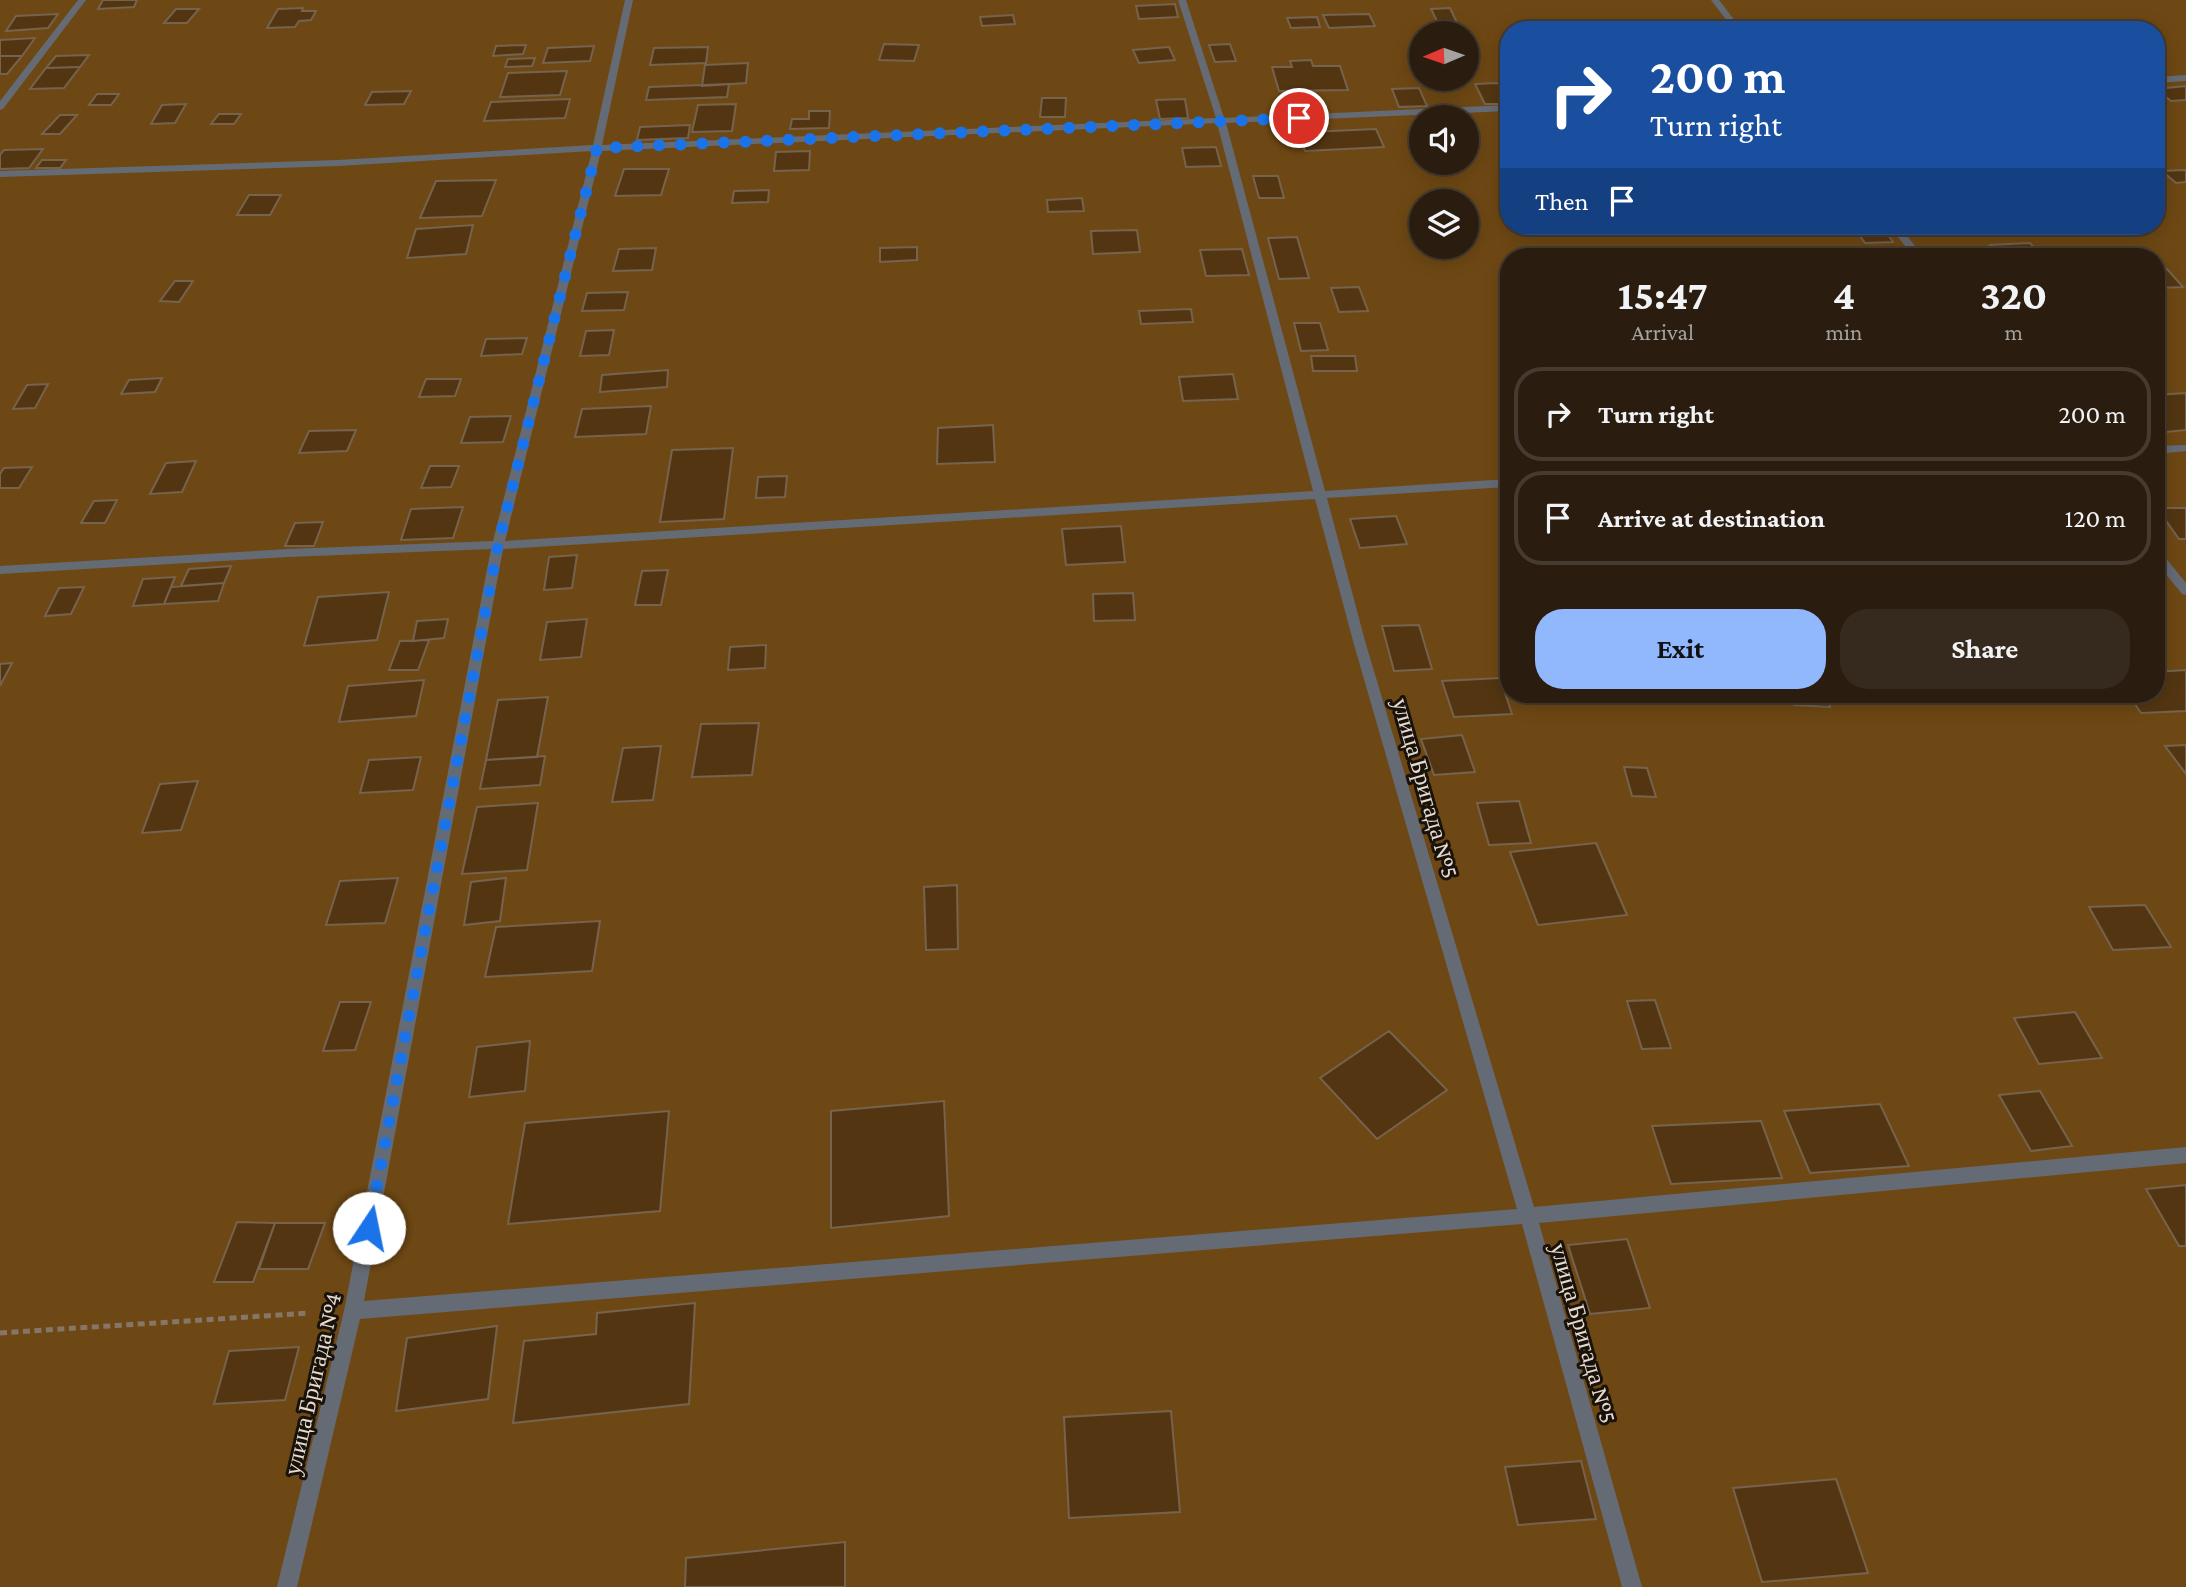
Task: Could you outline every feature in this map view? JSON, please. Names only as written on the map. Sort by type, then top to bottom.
[{"type":"lane","points":[[0,107],[82,0]]},
{"type":"lane","name":"улица Бригада №4","points":[[287,1587],[353,1311],[498,545],[597,148],[629,0]]},
{"type":"lane","name":"улица Бригада №5","points":[[1182,0],[1221,121],[1359,641],[1528,1216],[1632,1587]]},
{"type":"lane","points":[[1715,0],[1731,21]]},
{"type":"lane","points":[[2165,79],[2186,78]]},
{"type":"lane","points":[[0,174],[338,163],[597,148],[1500,108]]},
{"type":"lane","points":[[2165,449],[2186,448]]},
{"type":"lane","points":[[0,570],[498,545],[1500,483]]},
{"type":"lane","points":[[2165,565],[2186,591]]},
{"type":"lane","points":[[353,1311],[1528,1216],[2186,1155]]},
{"type":"path","points":[[0,1333],[353,1311]]},
{"type":"shaded area","points":[[0,0],[2186,0],[2186,1587],[0,1587]]},
{"type":"building","points":[[103,0],[137,0],[134,7],[98,9]]},
{"type":"building","points":[[1175,4],[1178,17],[1139,19],[1136,6]]},
{"type":"building","points":[[303,8],[302,11],[316,11],[311,20],[299,21],[295,27],[267,28],[278,9]]},
{"type":"building","points":[[1450,8],[1456,21],[1437,21],[1431,9]]},
{"type":"building","points":[[176,9],[199,9],[187,23],[164,23]]},
{"type":"building","points":[[58,14],[48,28],[6,31],[16,16]]},
{"type":"building","points":[[1369,14],[1375,26],[1329,28],[1323,15]]},
{"type":"building","points":[[1013,15],[1015,24],[982,26],[980,17]]},
{"type":"building","points":[[1317,17],[1320,27],[1291,28],[1287,18]]},
{"type":"building","points":[[35,38],[22,56],[0,56],[0,40]]},
{"type":"building","points":[[884,44],[919,45],[914,61],[879,60]]},
{"type":"building","points":[[1230,44],[1236,61],[1215,62],[1209,45]]},
{"type":"building","points":[[526,45],[523,54],[493,56],[496,46]]},
{"type":"building","points":[[594,46],[590,61],[543,63],[548,48]]},
{"type":"building","points":[[708,47],[706,63],[650,65],[654,48]]},
{"type":"building","points":[[1169,47],[1175,60],[1139,63],[1133,50]]},
{"type":"building","points":[[89,55],[80,67],[46,68],[56,56]]},
{"type":"building","points":[[0,56],[22,56],[7,74],[0,74]]},
{"type":"building","points":[[535,58],[532,66],[505,67],[508,59]]},
{"type":"building","points":[[1311,60],[1313,66],[1340,66],[1348,90],[1279,91],[1272,67],[1292,67],[1290,61]]},
{"type":"building","points":[[748,63],[746,83],[702,86],[705,65]]},
{"type":"building","points":[[80,67],[64,88],[30,89],[46,68]]},
{"type":"building","points":[[567,71],[560,95],[500,97],[508,73]]},
{"type":"building","points":[[1498,83],[1500,104],[1485,104],[1478,91],[1479,84]]},
{"type":"building","points":[[729,84],[727,97],[646,100],[649,87]]},
{"type":"building","points":[[2186,86],[2186,100],[2171,101],[2165,96],[2165,88]]},
{"type":"building","points":[[1392,89],[1420,91],[1427,105],[1399,107]]},
{"type":"building","points":[[411,91],[404,104],[365,105],[372,92]]},
{"type":"building","points":[[97,94],[119,94],[111,105],[89,105]]},
{"type":"building","points":[[1042,98],[1066,98],[1065,117],[1040,117]]},
{"type":"building","points":[[570,99],[565,118],[484,121],[491,102]]},
{"type":"building","points":[[1185,99],[1188,118],[1160,119],[1156,100]]},
{"type":"building","points":[[186,104],[175,123],[151,124],[162,105]]},
{"type":"building","points":[[736,104],[732,131],[692,132],[698,105]]},
{"type":"building","points":[[809,111],[830,111],[829,128],[790,129],[792,119],[809,119]]},
{"type":"building","points":[[219,114],[241,114],[234,124],[211,124]]},
{"type":"building","points":[[60,115],[77,115],[60,134],[42,134]]},
{"type":"building","points":[[690,125],[688,138],[637,140],[640,127]]},
{"type":"building","points":[[1376,129],[1384,147],[1305,151],[1301,140],[1312,140],[1309,132]]},
{"type":"building","points":[[1216,147],[1221,166],[1186,167],[1182,148]]},
{"type":"building","points":[[43,149],[29,168],[0,169],[0,155],[4,150]]},
{"type":"building","points":[[810,151],[809,170],[774,171],[776,152]]},
{"type":"building","points":[[42,160],[66,160],[60,168],[36,168]]},
{"type":"building","points":[[624,169],[669,169],[661,195],[615,196]]},
{"type":"building","points":[[2186,170],[2186,182],[2176,183],[2165,171]]},
{"type":"building","points":[[1253,176],[1278,176],[1284,198],[1259,198]]},
{"type":"building","points":[[496,180],[482,216],[420,218],[436,181]]},
{"type":"building","points":[[769,190],[768,202],[732,203],[734,191]]},
{"type":"building","points":[[249,195],[281,195],[270,215],[237,215]]},
{"type":"building","points":[[1082,198],[1084,211],[1048,212],[1047,200]]},
{"type":"building","points":[[473,225],[466,254],[407,258],[416,229]]},
{"type":"building","points":[[1137,230],[1140,252],[1093,254],[1091,231]]},
{"type":"building","points":[[1859,235],[1888,235],[1893,242],[1865,243]]},
{"type":"building","points":[[1297,237],[1309,278],[1279,279],[1268,238]]},
{"type":"building","points":[[2030,243],[2034,248],[1992,248],[1990,245]]},
{"type":"building","points":[[917,247],[917,260],[880,262],[880,248]]},
{"type":"building","points":[[656,248],[652,270],[613,271],[619,249]]},
{"type":"building","points":[[1242,249],[1249,275],[1206,276],[1200,250]]},
{"type":"building","points":[[2167,269],[2183,287],[2165,288]]},
{"type":"building","points":[[175,281],[193,281],[179,302],[160,301]]},
{"type":"building","points":[[1359,287],[1368,311],[1339,312],[1331,288]]},
{"type":"building","points":[[628,292],[624,310],[582,311],[587,293]]},
{"type":"building","points":[[1191,309],[1193,322],[1141,324],[1139,311]]},
{"type":"building","points":[[1294,323],[1320,323],[1328,350],[1301,351]]},
{"type":"building","points":[[614,330],[609,355],[580,356],[586,331]]},
{"type":"building","points":[[527,338],[522,354],[481,356],[486,339]]},
{"type":"building","points":[[1311,356],[1355,356],[1357,371],[1313,371]]},
{"type":"building","points":[[668,370],[667,387],[600,392],[602,375]]},
{"type":"building","points":[[1233,374],[1238,399],[1183,401],[1179,377]]},
{"type":"building","points":[[162,378],[155,392],[121,394],[129,380]]},
{"type":"building","points":[[426,379],[461,379],[455,396],[419,397]]},
{"type":"building","points":[[48,384],[35,408],[13,409],[27,385]]},
{"type":"building","points":[[2186,393],[2186,430],[2165,432],[2165,394]]},
{"type":"building","points":[[651,406],[646,434],[575,437],[582,409]]},
{"type":"building","points":[[511,416],[503,442],[461,443],[470,417]]},
{"type":"building","points":[[993,425],[995,462],[937,464],[938,428]]},
{"type":"building","points":[[356,430],[347,451],[299,453],[309,431]]},
{"type":"building","points":[[733,448],[724,519],[660,522],[672,450]]},
{"type":"building","points":[[196,461],[182,492],[150,494],[166,463]]},
{"type":"building","points":[[430,466],[459,466],[451,487],[421,488]]},
{"type":"building","points":[[32,467],[19,488],[0,488],[0,474],[4,468]]},
{"type":"building","points":[[787,476],[785,497],[756,498],[758,477]]},
{"type":"building","points":[[117,500],[105,523],[81,523],[94,501]]},
{"type":"building","points":[[463,507],[453,538],[401,540],[411,509]]},
{"type":"building","points":[[2165,508],[2186,508],[2186,539],[2179,539],[2165,519]]},
{"type":"building","points":[[1396,516],[1407,544],[1360,548],[1350,519]]},
{"type":"building","points":[[323,522],[314,546],[285,546],[295,523]]},
{"type":"building","points":[[1121,526],[1125,562],[1066,565],[1062,529]]},
{"type":"building","points":[[577,555],[572,588],[544,590],[549,557]]},
{"type":"building","points":[[231,566],[224,583],[181,586],[189,569]]},
{"type":"building","points":[[668,570],[661,605],[635,605],[642,571]]},
{"type":"building","points":[[175,577],[164,604],[133,606],[143,579]]},
{"type":"building","points":[[224,583],[218,601],[164,604],[171,587]]},
{"type":"building","points":[[84,587],[71,614],[45,616],[59,588]]},
{"type":"building","points":[[389,592],[377,640],[304,646],[318,597]]},
{"type":"building","points":[[1133,593],[1135,620],[1094,621],[1093,594]]},
{"type":"building","points":[[448,619],[444,638],[413,641],[417,621]]},
{"type":"building","points":[[587,619],[581,657],[540,660],[547,622]]},
{"type":"building","points":[[1419,625],[1432,669],[1394,671],[1382,626]]},
{"type":"building","points":[[429,640],[418,670],[389,670],[400,641]]},
{"type":"building","points":[[766,645],[765,668],[728,670],[730,647]]},
{"type":"building","points":[[12,663],[0,686],[0,664]]},
{"type":"building","points":[[2186,670],[2186,711],[2141,713],[2134,703],[2165,703],[2165,671]]},
{"type":"building","points":[[1500,678],[1500,703],[1508,703],[1512,714],[1454,717],[1442,681]]},
{"type":"building","points":[[424,680],[416,716],[339,722],[348,686]]},
{"type":"building","points":[[548,697],[537,757],[486,760],[498,700]]},
{"type":"building","points":[[1829,703],[1830,707],[1794,705]]},
{"type":"building","points":[[759,723],[752,775],[692,777],[701,724]]},
{"type":"building","points":[[1462,735],[1475,772],[1434,775],[1421,739]]},
{"type":"building","points":[[2186,745],[2186,774],[2165,746]]},
{"type":"building","points":[[661,746],[653,800],[612,802],[623,748]]},
{"type":"building","points":[[545,756],[540,785],[480,789],[486,760]]},
{"type":"building","points":[[421,757],[413,790],[360,793],[369,760]]},
{"type":"building","points":[[1624,767],[1647,768],[1656,797],[1632,796]]},
{"type":"building","points":[[198,781],[181,830],[142,833],[160,784]]},
{"type":"building","points":[[1519,801],[1531,843],[1489,845],[1477,803]]},
{"type":"building","points":[[538,803],[527,870],[462,874],[477,807]]},
{"type":"building","points":[[1596,843],[1627,915],[1538,925],[1510,852]]},
{"type":"building","points":[[398,878],[385,923],[326,925],[340,881]]},
{"type":"building","points":[[506,878],[500,921],[464,925],[471,882]]},
{"type":"building","points":[[957,885],[958,949],[926,950],[924,887]]},
{"type":"building","points":[[2145,905],[2171,947],[2113,950],[2089,907]]},
{"type":"building","points":[[600,921],[592,971],[485,977],[496,927]]},
{"type":"building","points":[[1655,1000],[1671,1048],[1642,1049],[1627,1001]]},
{"type":"building","points":[[340,1002],[371,1002],[355,1050],[323,1051]]},
{"type":"building","points":[[2075,1012],[2102,1058],[2039,1064],[2014,1018]]},
{"type":"building","points":[[1389,1031],[1447,1090],[1377,1139],[1320,1078]]},
{"type":"building","points":[[530,1041],[525,1091],[469,1097],[477,1047]]},
{"type":"building","points":[[2040,1091],[2072,1146],[2031,1151],[1999,1095]]},
{"type":"building","points":[[944,1101],[949,1216],[831,1228],[831,1111]]},
{"type":"building","points":[[1880,1104],[1909,1166],[1810,1173],[1784,1111]]},
{"type":"building","points":[[669,1111],[660,1211],[508,1224],[525,1123]]},
{"type":"building","points":[[1761,1121],[1782,1178],[1671,1184],[1652,1126]]},
{"type":"building","points":[[2186,1185],[2186,1246],[2179,1246],[2146,1189]]},
{"type":"building","points":[[237,1222],[275,1223],[253,1282],[214,1282]]},
{"type":"building","points":[[275,1223],[325,1223],[308,1269],[259,1269]]},
{"type":"building","points":[[1627,1239],[1650,1308],[1590,1314],[1568,1245]]},
{"type":"building","points":[[695,1303],[689,1404],[513,1423],[524,1341],[596,1334],[597,1313]]},
{"type":"building","points":[[497,1326],[488,1399],[396,1411],[407,1338]]},
{"type":"building","points":[[299,1347],[285,1400],[214,1404],[229,1351]]},
{"type":"building","points":[[1171,1411],[1180,1512],[1069,1518],[1064,1417]]},
{"type":"building","points":[[1581,1461],[1596,1519],[1518,1525],[1505,1467]]},
{"type":"building","points":[[1836,1479],[1868,1573],[1762,1582],[1733,1488]]},
{"type":"building","points":[[845,1542],[845,1587],[685,1587],[686,1558]]},
{"type":"route","points":[[369,1228],[498,545],[597,148],[1299,118]]}]
